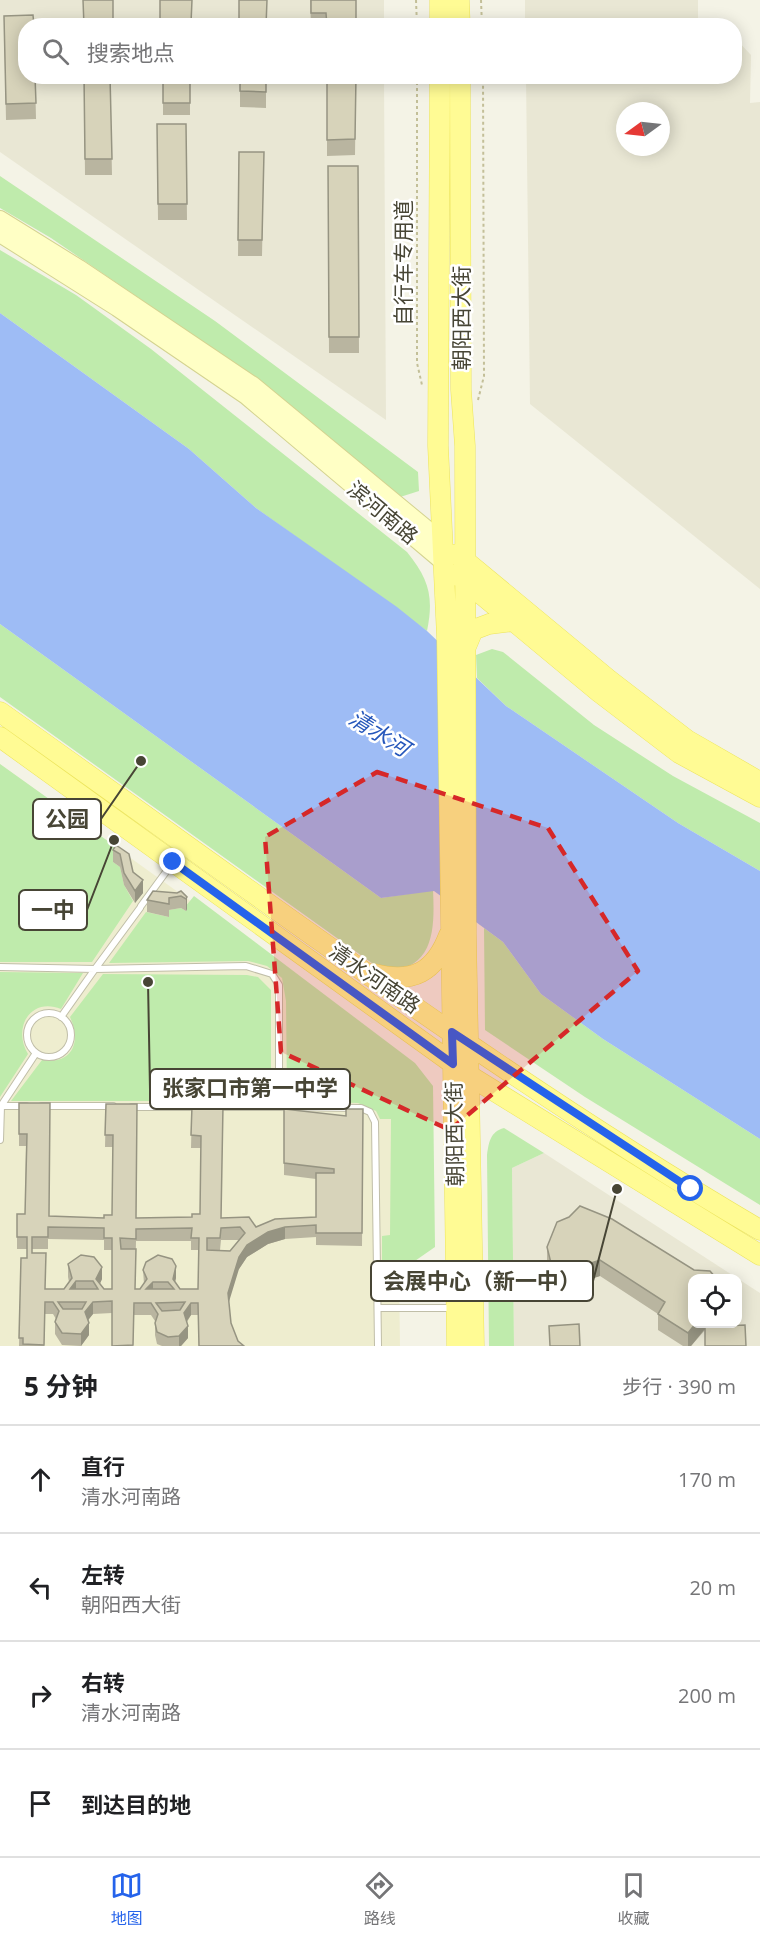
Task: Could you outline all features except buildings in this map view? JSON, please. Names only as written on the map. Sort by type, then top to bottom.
[{"type":"main road","points":[[440,0],[440,18]]},
{"type":"main road","points":[[459,0],[460,18]]},
{"type":"main road","name":"朝阳西大街","points":[[440,84],[438,446],[447,637],[460,1037],[470,1076],[474,1346]]},
{"type":"main road","name":"朝阳西大街","points":[[456,930],[465,649],[460,84]]},
{"type":"main road","name":"滨河南路","points":[[0,219],[79,268],[253,385],[609,680],[679,734],[760,782]]},
{"type":"main road","name":"滨河南路","points":[[0,234],[117,308],[246,396],[599,692],[679,753],[760,797]]},
{"type":"main road","points":[[465,649],[474,630],[489,624],[514,621]]},
{"type":"main road","name":"清水河南路","points":[[0,712],[460,1037],[691,1189],[760,1230]]},
{"type":"main road","name":"清水河南路","points":[[0,737],[470,1076],[760,1255]]},
{"type":"main road","points":[[369,973],[395,979],[420,973],[442,953],[456,930]]},
{"type":"main road","name":"朝阳西大街","points":[[457,1346],[453,1064],[460,1037]]},
{"type":"lane","points":[[61,1017],[173,862]]},
{"type":"lane","points":[[0,967],[95,969],[246,966],[272,974],[279,985],[279,1107]]},
{"type":"lane","points":[[45,1013],[61,1017],[70,1031],[68,1047],[51,1056],[36,1053],[27,1038],[30,1024],[45,1013]]},
{"type":"lane","points":[[0,1140],[1,1106],[36,1053]]},
{"type":"lane","points":[[1,1106],[117,1107]]},
{"type":"lane","points":[[128,1107],[361,1108],[370,1112],[375,1122],[378,1346]]},
{"type":"lane","points":[[378,1308],[456,1308]]},
{"type":"path","points":[[417,0],[417,18]]},
{"type":"path","points":[[481,0],[482,18]]},
{"type":"path","name":"自行车专用道","points":[[417,84],[417,363],[423,390]]},
{"type":"path","points":[[476,406],[484,376],[483,84]]},
{"type":"highlighted area","points":[[377,772],[548,828],[638,971],[450,1130],[281,1052],[265,837]]},
{"type":"shaded area","points":[[0,0],[384,0],[384,18],[18,18],[18,84],[384,84],[386,420],[0,152]]},
{"type":"shaded area","points":[[525,0],[698,0],[698,18],[525,18]]},
{"type":"shaded area","points":[[742,45],[751,55],[750,103],[760,102],[760,589],[530,404],[526,84],[742,84]]},
{"type":"shaded area","points":[[0,764],[196,905],[396,1060],[400,1346],[0,1346]]},
{"type":"shaded area","points":[[544,1153],[731,1274],[688,1274],[688,1328],[742,1328],[742,1282],[760,1293],[760,1346],[514,1346],[512,1168]]},
{"type":"green space","points":[[0,176],[215,321],[418,472],[419,491],[397,498],[244,370],[51,238],[0,208]]},
{"type":"green space","points":[[0,250],[76,295],[151,349],[407,552],[420,571],[428,589],[430,608],[427,631],[256,508],[189,449],[0,313]]},
{"type":"green space","points":[[0,624],[381,898],[433,890],[432,933],[422,956],[413,964],[400,969],[383,971],[0,697]]},
{"type":"green space","points":[[492,649],[503,652],[594,725],[673,776],[760,823],[760,871],[678,823],[506,706],[477,678],[476,655]]},
{"type":"green space","points":[[0,764],[126,854],[113,862],[120,867],[124,885],[133,901],[92,962],[0,962]]},
{"type":"green space","points":[[194,896],[415,1063],[433,1086],[435,1247],[399,1272],[382,1271],[382,1236],[390,1235],[391,1119],[380,1119],[376,1111],[358,1103],[289,1101],[287,1097],[286,1001],[282,978],[267,966],[248,961],[109,963],[146,912],[169,917],[169,910],[181,908],[186,911],[185,907]]},
{"type":"green space","points":[[484,928],[503,942],[541,994],[603,1039],[760,1139],[760,1205],[585,1097],[485,1030]]},
{"type":"green space","points":[[0,972],[83,973],[61,1009],[50,1006],[41,1007],[27,1017],[22,1034],[28,1054],[0,1097]]},
{"type":"green space","points":[[103,974],[258,977],[271,990],[271,1094],[260,1101],[11,1101],[42,1060],[61,1059],[72,1050],[75,1035],[70,1017]]},
{"type":"green space","points":[[504,1128],[544,1153],[512,1168],[514,1346],[489,1346],[487,1155],[493,1135]]},
{"type":"water","name":"清水河","points":[[0,313],[189,449],[256,508],[397,607],[427,631],[506,706],[678,823],[760,871],[760,1139],[603,1039],[541,994],[503,942],[434,891],[381,898],[0,624]]},
{"type":"place","name":"公园","points":[[141,761]]},
{"type":"place","name":"一中","points":[[114,840]]},
{"type":"place","name":"张家口市第一中学","points":[[148,982]]},
{"type":"place","name":"会展中心（新一中）","points":[[617,1189]]},
{"type":"route","points":[[173,862],[453,1064],[452,1032],[691,1189]]}]
